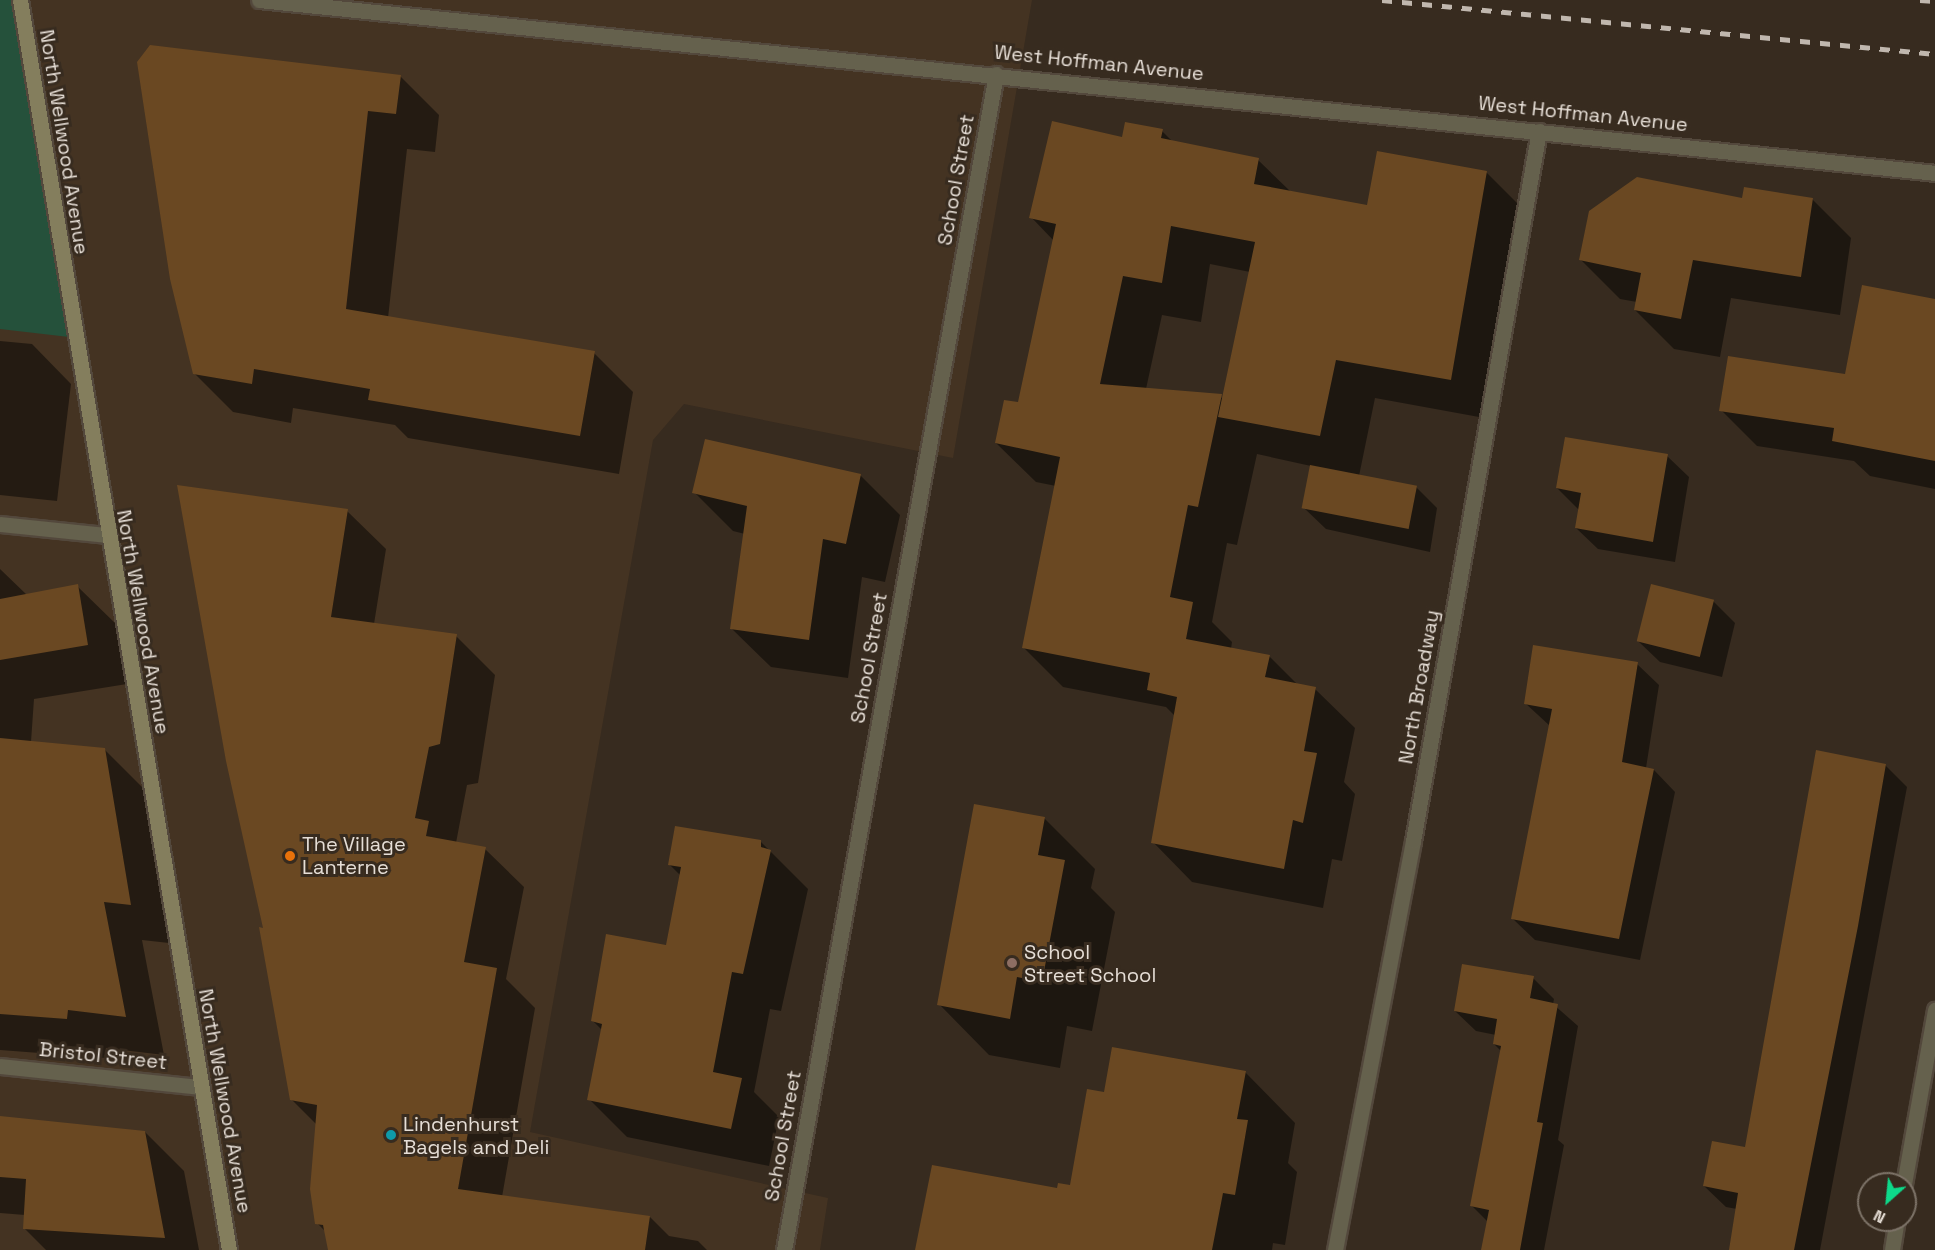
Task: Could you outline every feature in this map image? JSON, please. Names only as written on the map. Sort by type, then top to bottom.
[{"type":"main road","name":"North Wellwood Avenue","points":[[20,0],[107,535],[229,1250]]},
{"type":"street","name":"West Hoffman Avenue","points":[[259,0],[996,74],[1935,173]]},
{"type":"street","name":"School Street","points":[[784,1250],[996,74]]},
{"type":"street","name":"North Broadway","points":[[1335,1250],[1413,841],[1539,131]]},
{"type":"street","points":[[0,524],[107,535]]},
{"type":"street","points":[[1906,1172],[1935,1010]]},
{"type":"street","name":"Bristol Street","points":[[0,1066],[201,1087]]},
{"type":"street","points":[[1892,1250],[1895,1232]]},
{"type":"shaded area","points":[[0,0],[1032,0],[953,458],[684,404],[653,440],[530,1132],[828,1198],[820,1250],[0,1250]]},
{"type":"green space","points":[[0,0],[14,0],[69,337],[0,329]]},
{"type":"building","points":[[150,45],[401,75],[396,114],[368,111],[346,309],[595,351],[580,436],[368,400],[370,389],[254,369],[252,384],[193,374],[170,279],[137,62]]},
{"type":"building","points":[[1052,121],[1122,137],[1125,122],[1163,129],[1161,138],[1259,158],[1254,184],[1367,205],[1377,151],[1487,171],[1451,380],[1336,360],[1320,436],[1218,417],[1255,242],[1171,226],[1162,283],[1123,276],[1100,384],[1222,394],[1198,507],[1188,505],[1170,597],[1193,602],[1186,639],[1270,655],[1265,677],[1316,687],[1304,751],[1317,753],[1303,823],[1293,820],[1284,869],[1151,843],[1177,697],[1147,690],[1150,673],[1022,648],[1060,457],[995,443],[1004,400],[1018,402],[1056,224],[1029,218]]},
{"type":"building","points":[[1637,177],[1742,198],[1744,187],[1813,198],[1801,277],[1693,260],[1681,319],[1634,310],[1641,273],[1579,260],[1589,211]]},
{"type":"building","points":[[1862,285],[1935,299],[1935,461],[1832,441],[1834,428],[1719,411],[1728,356],[1845,374]]},
{"type":"building","points":[[1565,437],[1668,454],[1653,542],[1575,528],[1581,493],[1556,488]]},
{"type":"building","points":[[705,439],[861,474],[846,544],[823,539],[809,640],[730,629],[747,506],[692,493]]},
{"type":"building","points":[[1310,465],[1417,486],[1409,529],[1302,508]]},
{"type":"building","points":[[177,485],[348,509],[331,617],[457,634],[440,744],[429,747],[415,818],[429,821],[426,836],[486,847],[464,962],[497,968],[458,1189],[650,1216],[645,1250],[328,1250],[323,1225],[315,1224],[310,1189],[317,1105],[290,1100],[259,927],[263,928],[226,761]]},
{"type":"building","points":[[78,584],[88,645],[0,660],[0,599]]},
{"type":"building","points":[[1651,584],[1714,600],[1700,657],[1637,641]]},
{"type":"building","points":[[1533,645],[1638,662],[1622,762],[1654,769],[1619,939],[1511,919],[1552,709],[1524,704]]},
{"type":"building","points":[[0,738],[105,748],[131,905],[104,902],[126,1017],[68,1010],[67,1019],[0,1014]]},
{"type":"building","points":[[1816,750],[1886,764],[1858,926],[1794,1250],[1729,1250],[1738,1193],[1703,1186],[1712,1141],[1745,1147]]},
{"type":"building","points":[[974,804],[1045,817],[1038,855],[1065,860],[1042,982],[1017,977],[1010,1019],[937,1005]]},
{"type":"building","points":[[675,826],[761,840],[761,847],[771,850],[743,974],[732,972],[713,1072],[742,1078],[731,1129],[587,1100],[602,1024],[591,1021],[606,934],[666,945],[681,867],[668,865]]},
{"type":"building","points":[[1462,964],[1534,976],[1530,998],[1558,1004],[1537,1122],[1543,1123],[1520,1250],[1481,1250],[1489,1210],[1470,1206],[1501,1046],[1493,1044],[1497,1019],[1454,1011]]},
{"type":"building","points":[[1112,1047],[1246,1071],[1237,1119],[1248,1120],[1235,1195],[1223,1193],[1212,1250],[915,1250],[932,1165],[1057,1188],[1058,1183],[1070,1185],[1087,1089],[1104,1092]]},
{"type":"building","points":[[0,1116],[145,1131],[165,1238],[23,1229],[26,1179],[0,1177]]},
{"type":"railway","points":[[1382,0],[1935,54]]},
{"type":"railway","points":[[1920,0],[1935,1]]},
{"type":"place","name":"The Village Lanterne","points":[[290,856]]},
{"type":"place","name":"School Street School","points":[[1012,963]]},
{"type":"place","name":"Lindenhurst Bagels and Deli","points":[[391,1135]]}]
